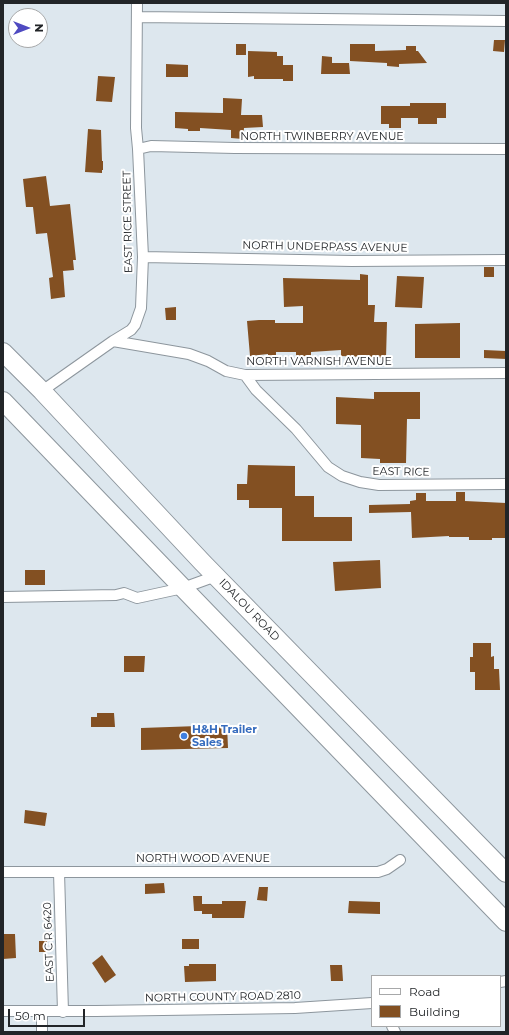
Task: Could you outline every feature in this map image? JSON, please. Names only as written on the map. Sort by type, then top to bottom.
[{"type":"highway","name":"IDALOU ROAD","points":[[3,352],[42,391],[216,576],[502,869]]},
{"type":"highway","points":[[3,400],[506,922]]},
{"type":"street","name":"EAST RICE STREET","points":[[42,391],[131,330],[139,316],[141,308],[143,257],[136,128],[137,3]]},
{"type":"street","points":[[137,17],[506,21]]},
{"type":"street","name":"NORTH TWINBERRY AVENUE","points":[[138,149],[151,146],[235,148],[506,149]]},
{"type":"street","name":"NORTH UNDERPASS AVENUE","points":[[143,257],[352,261],[506,260]]},
{"type":"street","name":"NORTH VARNISH AVENUE","points":[[113,341],[189,354],[208,361],[226,371],[245,375],[506,373]]},
{"type":"street","name":"EAST RICE","points":[[245,375],[256,390],[296,429],[328,467],[342,476],[360,482],[379,485],[506,484]]},
{"type":"street","points":[[3,597],[116,595],[124,593],[137,598],[183,588],[216,576]]},
{"type":"street","name":"NORTH WOOD AVENUE","points":[[3,872],[378,872],[387,870],[400,860]]},
{"type":"street","name":"EAST C R 6420","points":[[59,872],[63,1012]]},
{"type":"street","name":"NORTH COUNTY ROAD 2810","points":[[3,1011],[63,1012],[296,1008],[371,1003]]},
{"type":"street","points":[[42,1011],[42,1032]]},
{"type":"building","points":[[494,40],[505,40],[504,52],[493,51]]},
{"type":"building","points":[[236,44],[246,44],[246,55],[236,55]]},
{"type":"building","points":[[350,44],[375,44],[375,51],[406,50],[406,46],[416,46],[416,51],[418,51],[427,63],[399,64],[399,67],[387,66],[387,63],[350,61]]},
{"type":"building","points":[[248,51],[277,52],[277,56],[283,56],[283,65],[293,65],[293,81],[283,81],[283,79],[254,79],[254,76],[248,77]]},
{"type":"building","points":[[322,56],[332,57],[332,63],[349,63],[350,74],[321,74]]},
{"type":"building","points":[[166,64],[188,65],[188,77],[166,77]]},
{"type":"building","points":[[98,76],[115,77],[112,102],[96,101]]},
{"type":"building","points":[[223,98],[242,99],[241,115],[262,115],[263,127],[244,128],[243,139],[231,138],[231,130],[200,128],[200,131],[188,131],[188,129],[175,128],[175,112],[223,113]]},
{"type":"building","points":[[410,103],[446,103],[446,118],[437,118],[437,124],[418,124],[418,118],[401,118],[401,128],[389,128],[389,124],[381,124],[381,106],[410,106]]},
{"type":"building","points":[[88,129],[101,130],[103,161],[102,173],[85,172]]},
{"type":"building","points":[[46,176],[50,206],[70,204],[76,260],[73,260],[74,270],[63,271],[65,297],[51,299],[49,278],[53,277],[47,233],[36,234],[33,207],[26,207],[23,179]]},
{"type":"building","points":[[484,267],[494,267],[494,277],[484,277]]},
{"type":"building","points":[[360,274],[368,275],[368,305],[375,305],[374,322],[387,322],[386,358],[341,356],[341,350],[311,352],[311,356],[296,356],[296,352],[276,352],[276,356],[268,356],[268,354],[250,356],[247,321],[275,320],[275,323],[303,323],[303,306],[284,307],[283,278],[360,280]]},
{"type":"building","points":[[397,276],[424,277],[422,308],[395,307]]},
{"type":"building","points":[[176,307],[176,320],[166,320],[165,308]]},
{"type":"building","points":[[460,323],[460,358],[415,358],[415,324]]},
{"type":"building","points":[[484,350],[506,351],[506,359],[484,358]]},
{"type":"building","points":[[374,392],[420,392],[420,419],[407,419],[406,463],[380,463],[380,459],[361,458],[361,425],[336,424],[336,397],[374,399]]},
{"type":"building","points":[[248,465],[295,466],[295,496],[314,496],[314,517],[352,517],[352,541],[282,541],[282,508],[249,508],[249,500],[237,500],[237,484],[247,484]]},
{"type":"building","points":[[456,492],[465,492],[465,501],[506,503],[506,538],[492,538],[492,540],[469,540],[469,537],[449,536],[412,538],[411,512],[369,513],[369,505],[410,504],[410,501],[416,500],[416,493],[426,493],[426,501],[456,501]]},
{"type":"building","points":[[380,560],[381,588],[335,591],[333,562]]},
{"type":"building","points":[[25,570],[45,570],[45,585],[25,585]]},
{"type":"building","points":[[473,643],[491,643],[491,657],[494,656],[494,669],[499,669],[500,690],[475,690],[475,672],[470,672],[470,657],[473,657]]},
{"type":"building","points":[[124,656],[145,656],[144,672],[124,672]]},
{"type":"building","points":[[97,713],[114,713],[115,727],[91,727],[91,717],[97,717]]},
{"type":"building","points":[[227,725],[228,748],[141,750],[141,728]]},
{"type":"building","points":[[25,810],[47,813],[45,826],[24,823]]},
{"type":"building","points":[[164,883],[165,893],[145,894],[145,884]]},
{"type":"building","points":[[259,887],[268,887],[267,901],[257,900]]},
{"type":"building","points":[[193,896],[202,896],[202,911],[194,911]]},
{"type":"building","points":[[222,901],[246,901],[244,918],[212,918],[212,914],[202,914],[202,904],[222,904]]},
{"type":"building","points":[[349,901],[380,902],[380,914],[348,913]]},
{"type":"building","points":[[3,934],[15,934],[16,958],[3,959]]},
{"type":"building","points":[[182,939],[199,939],[199,949],[182,949]]},
{"type":"building","points":[[39,941],[47,941],[47,952],[39,952]]},
{"type":"building","points":[[102,955],[116,975],[105,983],[92,963]]},
{"type":"building","points":[[189,964],[216,964],[216,981],[185,982],[184,966],[189,966]]},
{"type":"building","points":[[330,965],[342,965],[343,981],[331,981]]},
{"type":"place","name":"H&H Trailer Sales","points":[[184,736]]}]
